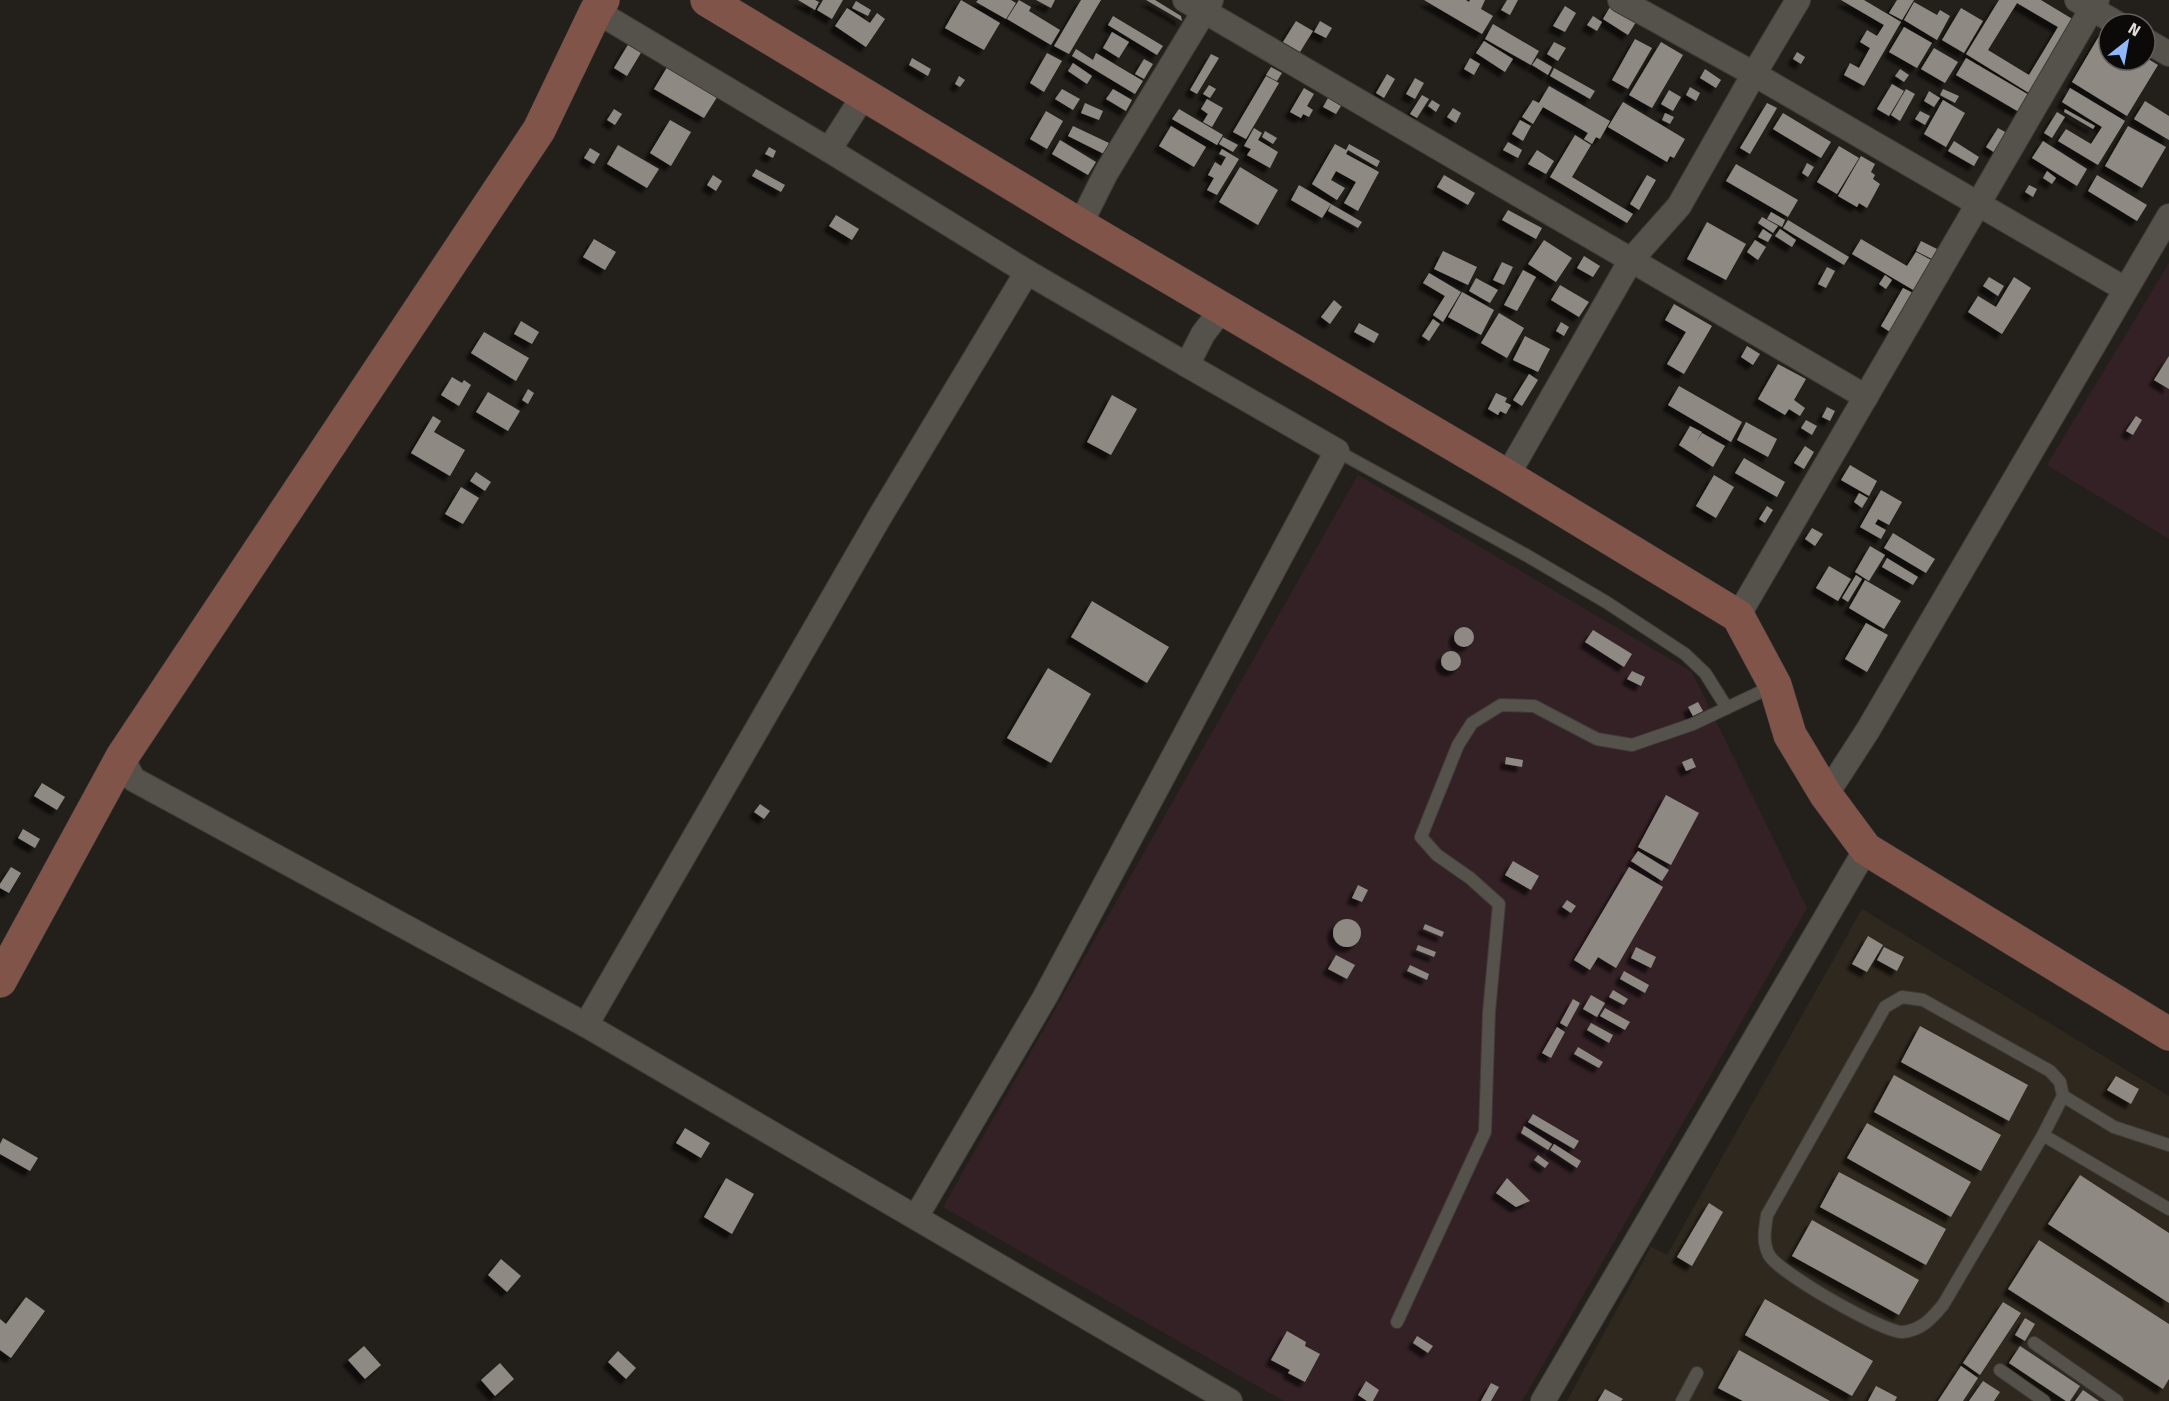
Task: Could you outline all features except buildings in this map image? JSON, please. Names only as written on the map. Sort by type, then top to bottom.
[{"type":"street","points":[[706,0],[857,107],[1080,225],[1212,322],[1507,476],[1738,616],[1766,689],[1790,735],[1826,795],[1866,849],[2169,1034]]},
{"type":"street","points":[[1620,0],[1754,74],[2125,290]]},
{"type":"street","points":[[1507,476],[1631,260],[1679,206],[1798,0]]},
{"type":"street","points":[[1738,616],[1978,204],[2088,3],[2101,12]]},
{"type":"street","points":[[1080,225],[1106,173],[1200,4],[1866,397]]},
{"type":"street","points":[[0,981],[122,757],[539,130],[600,6],[832,145],[1027,272],[1190,361],[1337,451],[1046,997],[916,1217]]},
{"type":"street","points":[[832,145],[857,107]]},
{"type":"street","points":[[1826,795],[1868,730],[2169,216]]},
{"type":"street","points":[[586,1025],[879,518],[1027,272]]},
{"type":"street","points":[[1190,361],[1212,322]]},
{"type":"street","points":[[122,757],[133,779],[586,1025],[1230,1401]]},
{"type":"street","points":[[1543,1401],[1866,849]]},
{"type":"lane","points":[[1337,451],[1536,561],[1606,602],[1685,654],[1705,673],[1727,708]]},
{"type":"lane","points":[[1397,1322],[1485,1132],[1489,1012],[1499,904],[1470,878],[1437,855],[1421,837],[1458,745],[1472,723],[1501,705],[1534,706],[1597,739],[1632,745],[1693,724],[1766,689]]},
{"type":"lane","points":[[1902,998],[1923,1000],[2050,1071],[2060,1082],[2063,1096],[2043,1135],[1943,1305],[1927,1324],[1902,1332],[1883,1328],[1789,1275],[1770,1257],[1764,1240],[1767,1215],[1885,1007],[1902,998]]},
{"type":"lane","points":[[2063,1096],[2114,1126],[2169,1145]]},
{"type":"lane","points":[[2043,1135],[2169,1209]]},
{"type":"lane","points":[[2034,1343],[2117,1401]]},
{"type":"lane","points":[[2000,1370],[2044,1401]]},
{"type":"lane","points":[[1682,1401],[1697,1373]]},
{"type":"shaded area","points":[[2169,263],[2169,539],[2047,465]]},
{"type":"shaded area","points":[[1358,475],[1692,672],[1807,908],[1522,1401],[1284,1401],[943,1207]]},
{"type":"shaded area","points":[[1862,909],[2169,1096],[2169,1401],[1567,1401],[1651,1247],[1667,1255]]}]
